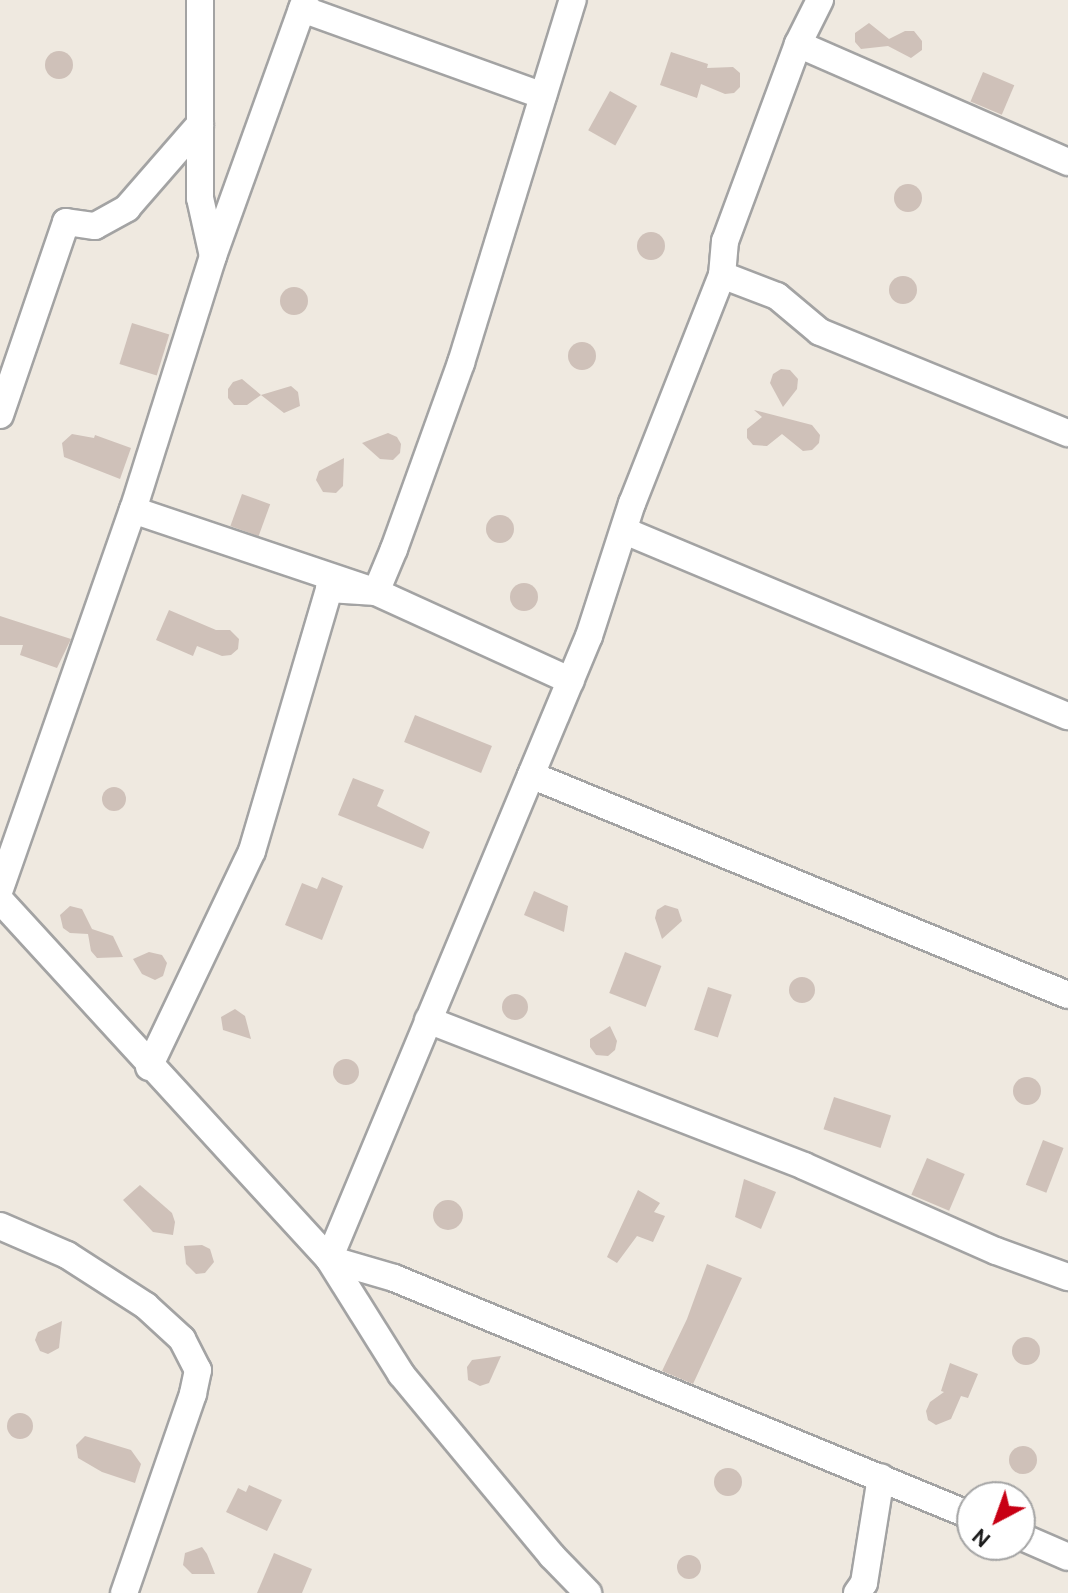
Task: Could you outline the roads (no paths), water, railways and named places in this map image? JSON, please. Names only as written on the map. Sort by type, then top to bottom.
[{"type":"street","points":[[200,0],[200,198],[213,256]]},
{"type":"street","points":[[376,592],[461,363],[573,0]]},
{"type":"street","points":[[329,1259],[571,681],[670,400],[722,275],[725,241],[798,44],[820,0]]},
{"type":"street","points":[[0,889],[133,510],[213,256],[304,4],[543,96]]},
{"type":"street","points":[[798,44],[1068,162]]},
{"type":"street","points":[[0,415],[66,222],[95,226],[127,208],[200,124]]},
{"type":"street","points":[[722,275],[777,296],[820,332],[1068,433]]},
{"type":"street","points":[[133,510],[376,592],[571,681]]},
{"type":"street","points":[[625,531],[1068,716]]},
{"type":"street","points":[[149,1067],[252,851],[329,589],[376,592]]},
{"type":"street","points":[[531,775],[1068,995]]},
{"type":"street","points":[[0,900],[149,1067],[329,1259],[401,1374],[552,1556],[588,1593]]},
{"type":"street","points":[[428,1020],[804,1166],[996,1251],[1068,1277]]},
{"type":"street","points":[[0,1226],[67,1255],[146,1306],[182,1339],[198,1370],[193,1394],[124,1593]]},
{"type":"street","points":[[329,1259],[394,1278],[956,1509]]},
{"type":"street","points":[[857,1593],[864,1583],[881,1477]]},
{"type":"street","points":[[1036,1543],[1068,1557]]}]
